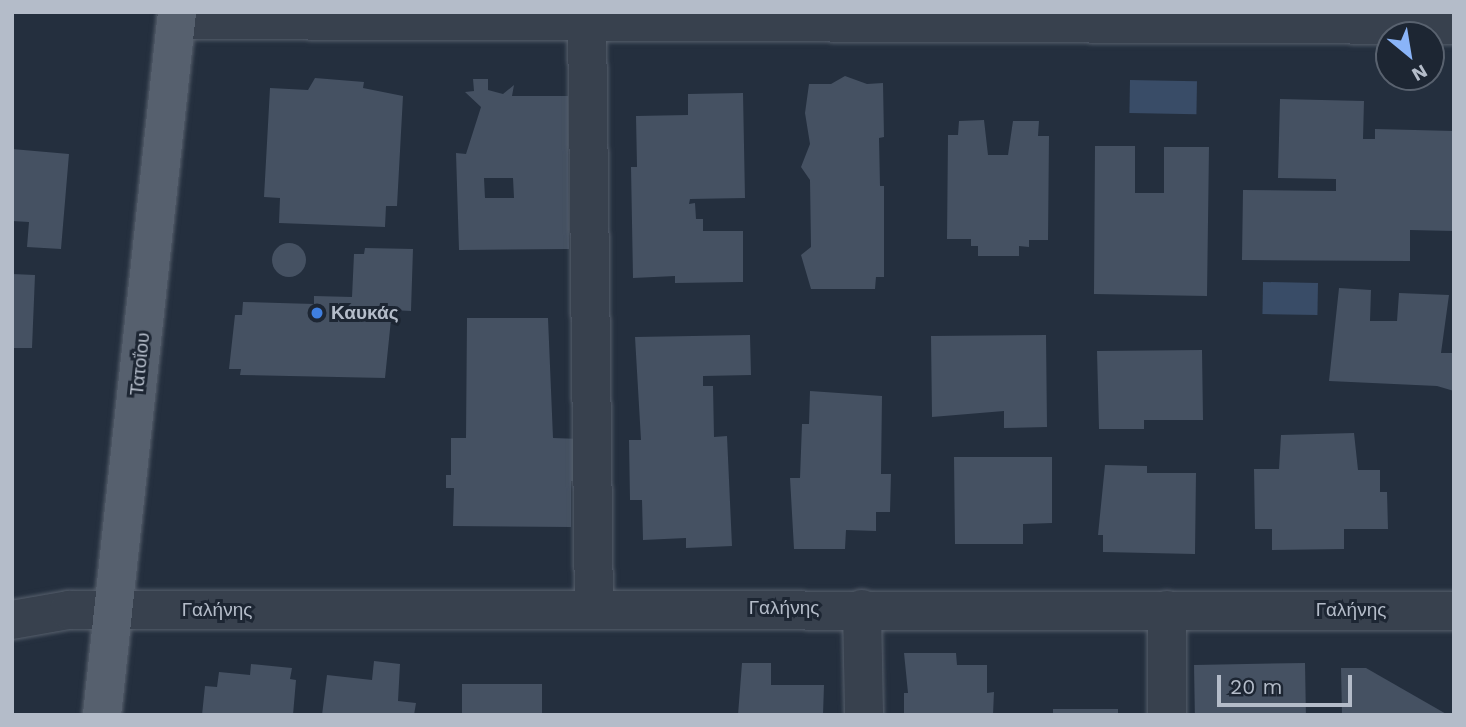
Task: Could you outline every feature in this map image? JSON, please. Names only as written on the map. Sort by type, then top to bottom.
[{"type":"main road","name":"Τατοΐου","points":[[102,715],[177,16]]},
{"type":"street","points":[[177,16],[587,21],[1454,25]]},
{"type":"street","points":[[587,21],[594,608]]},
{"type":"street","name":"Γαλήνης","points":[[12,620],[69,610],[594,608],[1454,611]]},
{"type":"street","points":[[862,609],[864,715]]},
{"type":"street","points":[[1167,610],[1167,715]]},
{"type":"water","points":[[1130,80],[1197,81],[1196,114],[1129,113]]},
{"type":"water","points":[[1263,282],[1318,283],[1317,315],[1262,314]]},
{"type":"building","points":[[845,76],[867,84],[883,83],[884,137],[879,138],[880,186],[884,186],[884,277],[876,277],[875,289],[811,289],[801,255],[811,247],[810,180],[801,167],[810,144],[805,113],[809,84],[831,84]]},
{"type":"building","points":[[315,78],[364,82],[363,88],[403,96],[397,206],[386,206],[385,227],[279,223],[280,198],[264,197],[270,88],[308,90]]},
{"type":"building","points":[[473,79],[488,79],[488,90],[503,94],[514,85],[512,96],[568,96],[569,249],[459,250],[456,153],[466,154],[481,107],[465,92],[474,91]],"holes":[[[484,178],[513,178],[514,198],[485,198]]]},
{"type":"building","points":[[743,93],[745,198],[690,199],[689,204],[695,203],[696,219],[703,219],[703,231],[743,231],[743,282],[675,283],[675,276],[633,278],[631,167],[637,167],[636,116],[688,115],[688,94]]},
{"type":"building","points":[[1280,99],[1364,101],[1363,139],[1375,139],[1375,129],[1454,131],[1454,231],[1410,230],[1410,261],[1242,260],[1243,190],[1336,191],[1336,179],[1278,178]]},
{"type":"building","points":[[984,120],[988,155],[1008,155],[1013,121],[1039,121],[1038,136],[1049,136],[1048,240],[1029,240],[1029,247],[1019,246],[1019,256],[978,256],[978,246],[971,246],[971,239],[947,239],[948,135],[958,135],[959,121]]},
{"type":"building","points":[[1095,146],[1135,146],[1135,193],[1164,193],[1164,147],[1209,147],[1207,296],[1094,294]]},
{"type":"building","points":[[12,149],[69,154],[61,249],[27,247],[29,222],[12,221]]},
{"type":"building","points":[[289,243],[301,248],[306,260],[301,272],[289,277],[277,272],[272,260],[277,248]]},
{"type":"building","name":"Καυκάς","points":[[365,248],[413,249],[411,311],[392,310],[385,378],[240,375],[241,369],[229,369],[235,315],[242,315],[243,302],[314,304],[314,296],[352,297],[354,254],[364,254]]},
{"type":"building","points":[[12,274],[35,275],[32,348],[12,348]]},
{"type":"building","points":[[1339,288],[1371,290],[1370,321],[1397,321],[1399,293],[1449,295],[1441,353],[1454,353],[1454,391],[1437,386],[1329,381]]},
{"type":"building","points":[[467,318],[548,318],[553,438],[581,439],[581,481],[571,481],[571,527],[453,526],[454,488],[446,488],[446,475],[451,475],[451,438],[466,438]]},
{"type":"building","points":[[750,335],[751,375],[703,376],[703,386],[713,386],[714,437],[727,436],[732,546],[686,548],[686,538],[643,540],[642,500],[630,500],[629,440],[641,440],[635,337]]},
{"type":"building","points":[[1046,335],[1047,427],[1004,428],[1004,411],[932,417],[931,336]]},
{"type":"building","points":[[1202,350],[1203,420],[1144,420],[1144,429],[1099,429],[1097,351]]},
{"type":"building","points":[[810,391],[882,396],[881,474],[891,474],[890,512],[876,512],[876,531],[846,530],[845,549],[794,549],[790,478],[800,478],[802,424],[809,424]]},
{"type":"building","points":[[1354,433],[1358,470],[1380,470],[1380,492],[1387,492],[1388,529],[1344,529],[1344,549],[1272,550],[1272,529],[1255,529],[1254,469],[1279,469],[1281,435]]},
{"type":"building","points":[[954,457],[1052,457],[1052,523],[1023,524],[1023,544],[955,544]]},
{"type":"building","points":[[1105,465],[1147,466],[1147,473],[1196,473],[1195,554],[1103,552],[1103,535],[1098,535]]},
{"type":"building","points":[[904,653],[956,653],[957,665],[987,665],[987,693],[994,692],[993,715],[904,715],[904,693],[908,693]]},
{"type":"building","points":[[374,661],[400,664],[398,701],[416,703],[414,715],[322,715],[327,675],[372,680]]},
{"type":"building","points":[[742,663],[771,663],[771,685],[824,685],[823,715],[738,715]]},
{"type":"building","points":[[1305,663],[1306,715],[1195,715],[1194,665]]},
{"type":"building","points":[[251,664],[292,668],[290,679],[296,680],[293,715],[202,715],[205,686],[217,687],[219,672],[250,675]]},
{"type":"building","points":[[1341,668],[1366,668],[1448,715],[1342,715]]},
{"type":"building","points":[[462,684],[542,684],[542,715],[462,715]]},
{"type":"building","points":[[1053,709],[1118,709],[1118,715],[1053,715]]},
{"type":"place","name":"Καυκάς","points":[[317,313]]}]
